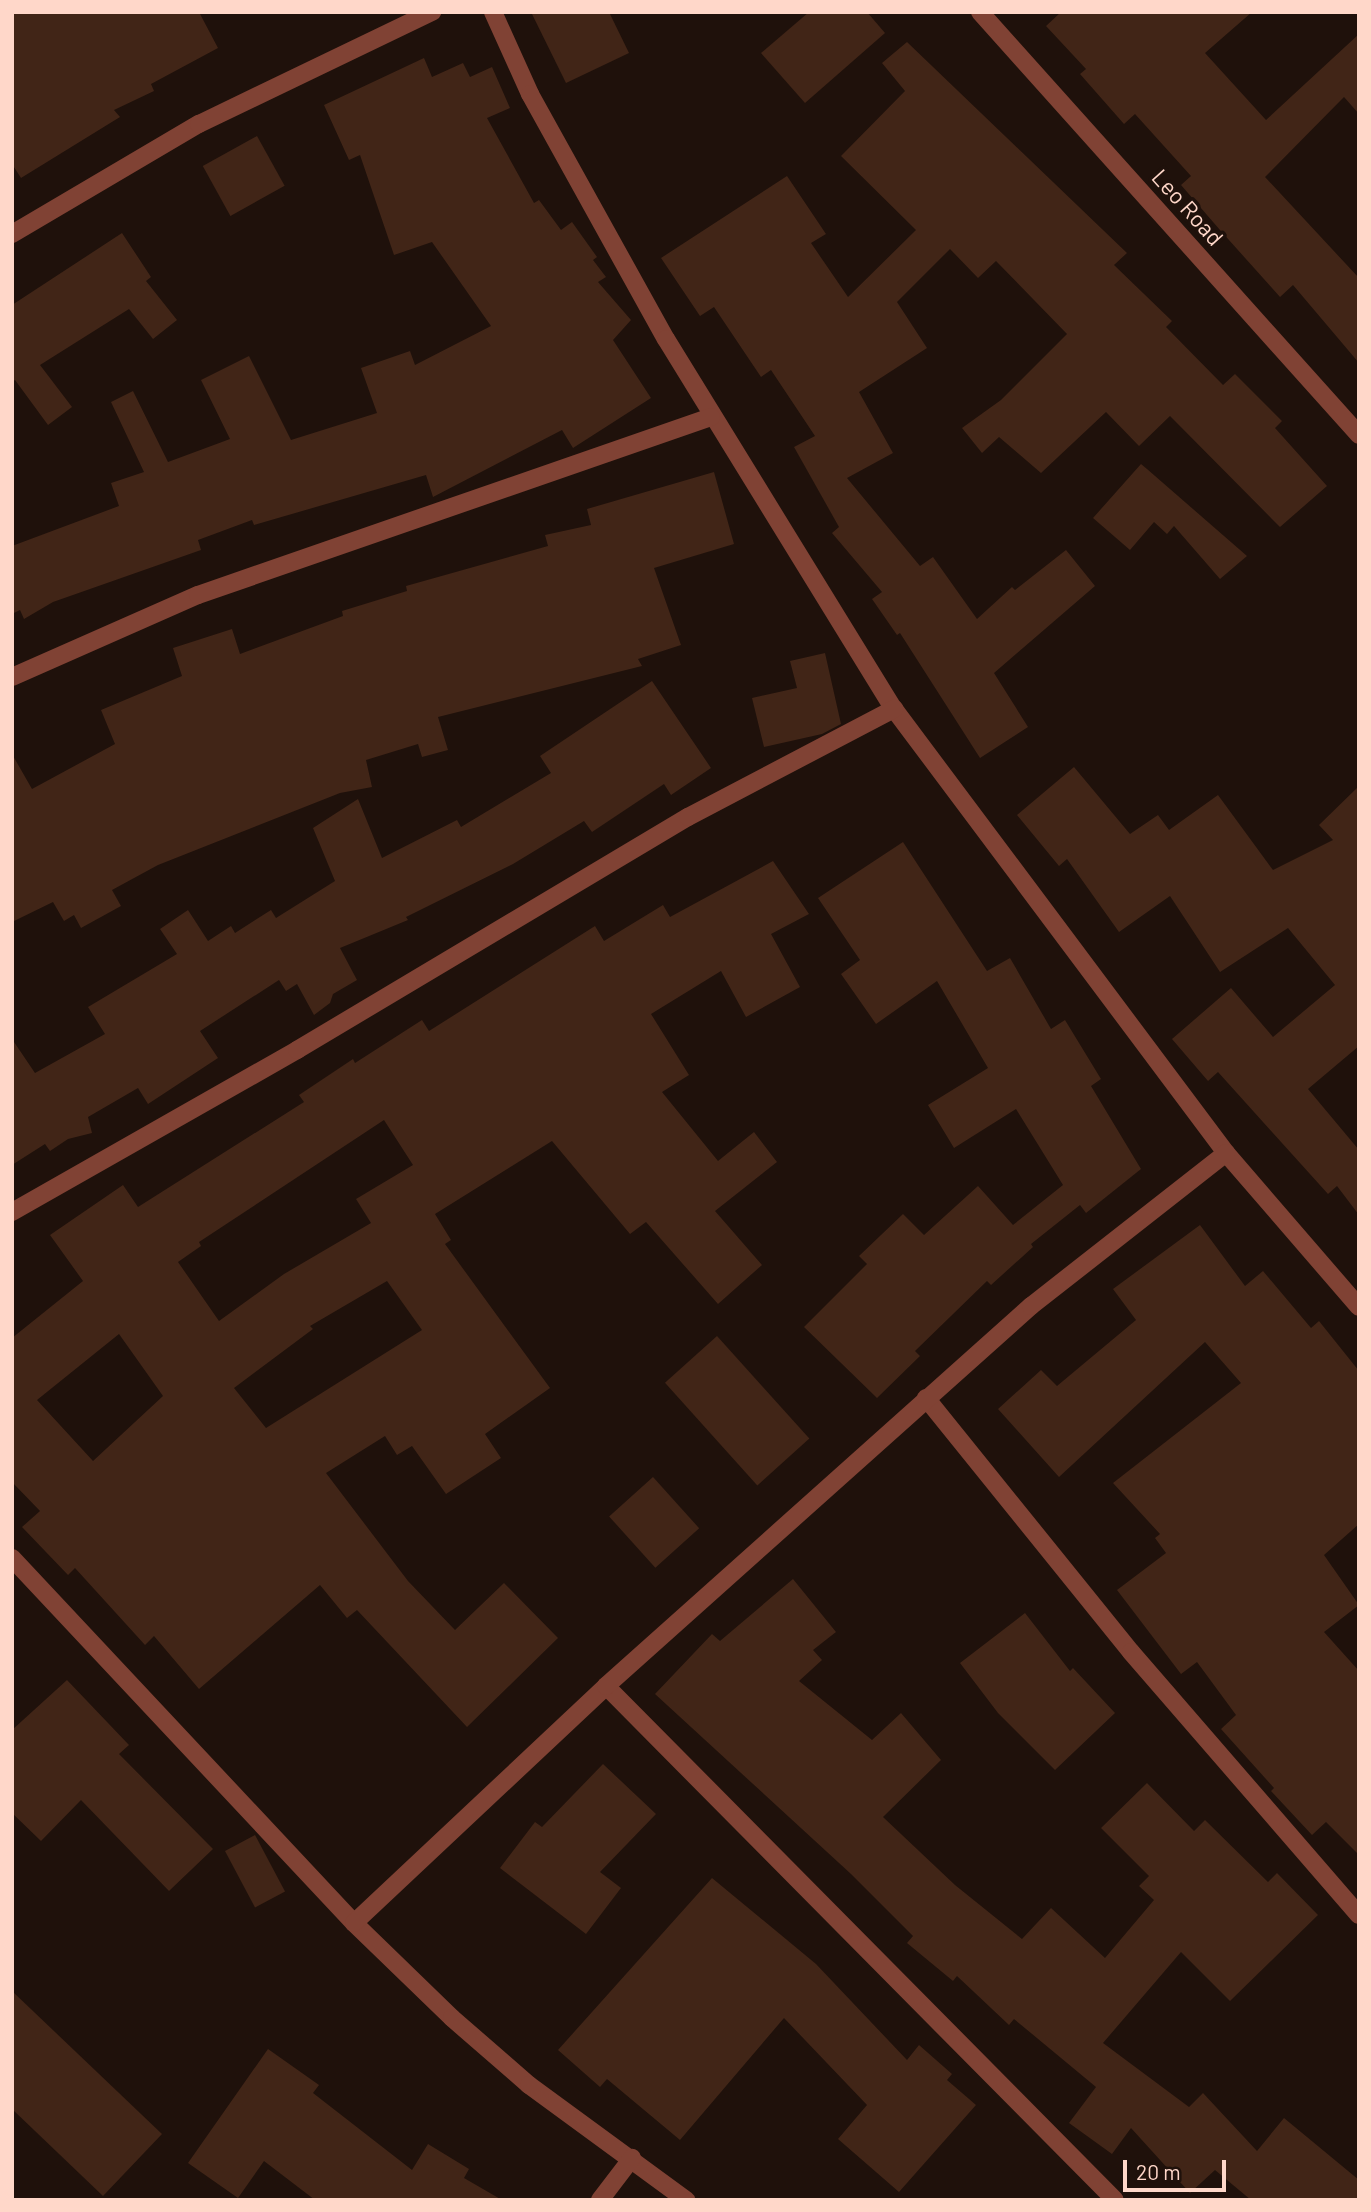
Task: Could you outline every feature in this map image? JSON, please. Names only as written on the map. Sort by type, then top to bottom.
[{"type":"street","points":[[12,234],[211,118],[432,12]]},
{"type":"street","points":[[493,12],[530,94],[711,416],[894,709],[1226,1153],[1359,1307]]},
{"type":"street","name":"Leo Road","points":[[980,12],[1359,435]]},
{"type":"street","points":[[12,677],[198,595],[711,416]]},
{"type":"street","points":[[12,1212],[297,1050],[688,817],[894,709]]},
{"type":"street","points":[[354,1923],[606,1686],[926,1398],[1031,1306],[1226,1153]]},
{"type":"street","points":[[926,1398],[1131,1652],[1359,1916]]},
{"type":"street","points":[[12,1558],[354,1923],[452,2018],[529,2085],[686,2200]]},
{"type":"street","points":[[606,1686],[1115,2200]]},
{"type":"street","points":[[600,2200],[632,2158]]},
{"type":"building","points":[[12,12],[199,12],[218,48],[151,84],[154,91],[114,110],[120,117],[21,178],[12,164]]},
{"type":"building","points":[[531,12],[609,12],[629,53],[566,83]]},
{"type":"building","points":[[809,12],[867,12],[885,33],[805,103],[761,53]]},
{"type":"building","points":[[1061,12],[1252,12],[1205,53],[1266,120],[1359,34],[1359,114],[1344,97],[1265,177],[1359,278],[1359,363],[1293,285],[1280,297],[1181,185],[1191,176],[1135,114],[1124,124],[1080,74],[1086,69],[1046,26]]},
{"type":"building","points":[[907,42],[1127,253],[1114,265],[1172,321],[1166,327],[1223,385],[1235,374],[1282,421],[1275,428],[1327,486],[1280,527],[1170,416],[1139,446],[1106,412],[1041,473],[999,437],[982,453],[962,428],[1001,400],[1067,334],[996,261],[978,278],[950,249],[897,302],[927,348],[859,392],[893,453],[847,478],[920,566],[933,557],[977,619],[1012,587],[1015,590],[1066,550],[1095,586],[994,673],[1028,727],[980,758],[900,633],[897,635],[872,599],[882,592],[832,533],[839,527],[794,447],[815,436],[771,370],[761,377],[714,307],[700,316],[661,258],[787,176],[826,234],[811,243],[848,297],[916,230],[841,156],[905,91],[882,63]]},
{"type":"building","points":[[424,58],[432,77],[463,63],[470,77],[492,67],[510,108],[487,118],[534,203],[539,200],[561,230],[572,222],[597,257],[593,260],[606,277],[598,282],[631,320],[613,340],[651,398],[573,448],[562,430],[433,497],[426,475],[254,525],[252,520],[198,540],[201,550],[53,602],[24,619],[20,610],[12,614],[12,546],[119,506],[111,483],[144,472],[111,402],[133,391],[168,462],[230,439],[201,380],[249,356],[291,440],[377,413],[361,368],[410,351],[415,365],[491,326],[432,242],[394,255],[360,155],[349,160],[324,105]]},
{"type":"building","points":[[257,136],[285,186],[230,216],[203,166]]},
{"type":"building","points":[[122,233],[151,277],[146,281],[177,320],[153,339],[129,309],[40,365],[72,407],[48,425],[15,380],[12,382],[12,305]]},
{"type":"building","points":[[1141,464],[1247,556],[1220,579],[1174,526],[1167,534],[1154,522],[1130,550],[1093,518]]},
{"type":"building","points":[[714,472],[734,544],[654,568],[681,645],[638,659],[642,666],[438,717],[448,750],[422,757],[418,744],[366,760],[372,787],[340,793],[158,865],[112,890],[121,906],[81,928],[74,915],[64,921],[53,902],[12,922],[12,754],[32,789],[115,744],[101,710],[182,676],[173,648],[232,629],[240,654],[343,616],[342,611],[407,591],[406,586],[548,546],[545,535],[591,525],[587,509]]},
{"type":"building","points":[[825,653],[841,724],[822,734],[764,747],[752,698],[797,688],[790,661]]},
{"type":"building","points":[[652,681],[711,768],[671,795],[664,784],[592,832],[584,821],[513,864],[406,917],[408,920],[340,948],[357,980],[333,994],[330,1003],[314,1015],[297,984],[286,991],[279,980],[200,1031],[218,1058],[148,1104],[138,1088],[88,1117],[92,1133],[68,1139],[50,1151],[45,1144],[12,1165],[12,1039],[35,1073],[105,1034],[88,1007],[177,954],[160,929],[188,910],[208,941],[231,926],[235,933],[271,910],[276,918],[335,881],[313,828],[358,799],[382,858],[457,820],[461,827],[551,773],[540,756]]},
{"type":"building","points":[[1074,767],[1130,834],[1158,815],[1169,830],[1218,795],[1273,870],[1333,840],[1319,825],[1359,786],[1359,1046],[1308,1089],[1359,1150],[1359,1215],[1337,1186],[1328,1194],[1218,1072],[1208,1081],[1172,1039],[1231,988],[1273,1037],[1335,985],[1288,928],[1220,972],[1170,896],[1119,932],[1067,859],[1059,866],[1017,815]]},
{"type":"building","points":[[903,842],[987,971],[1010,958],[1051,1029],[1065,1020],[1101,1079],[1091,1086],[1141,1169],[1086,1213],[1080,1205],[1031,1244],[1033,1247],[991,1285],[987,1281],[915,1351],[920,1356],[877,1398],[804,1327],[867,1264],[859,1256],[903,1214],[924,1235],[978,1186],[1013,1225],[1063,1185],[1016,1109],[954,1148],[928,1105],[988,1068],[937,981],[876,1024],[841,974],[860,960],[818,898]]},
{"type":"building","points":[[773,861],[809,914],[771,934],[800,987],[746,1017],[721,971],[651,1014],[689,1075],[662,1092],[718,1161],[754,1132],[777,1162],[715,1211],[762,1265],[718,1304],[646,1222],[630,1234],[552,1141],[435,1214],[451,1240],[445,1244],[550,1388],[485,1434],[501,1458],[446,1494],[412,1446],[397,1455],[385,1436],[326,1473],[408,1581],[455,1630],[504,1583],[558,1638],[467,1727],[357,1610],[347,1618],[320,1585],[199,1689],[154,1636],[145,1645],[75,1568],[68,1575],[22,1527],[40,1511],[12,1482],[12,1338],[83,1281],[50,1235],[123,1185],[138,1207],[304,1102],[299,1095],[353,1059],[355,1063],[422,1020],[429,1031],[595,926],[604,941],[663,905],[670,917]],"holes":[[[384,1120],[413,1165],[356,1199],[371,1223],[284,1274],[219,1321],[178,1262],[201,1246],[199,1242]],[[387,1281],[422,1330],[266,1428],[234,1388],[313,1329],[310,1326]],[[119,1334],[163,1396],[93,1461],[37,1400]]]},
{"type":"building","points":[[1200,1225],[1245,1286],[1263,1271],[1311,1328],[1319,1321],[1359,1371],[1359,1524],[1324,1555],[1359,1605],[1324,1632],[1359,1671],[1359,1855],[1326,1822],[1312,1835],[1271,1791],[1274,1788],[1221,1729],[1236,1715],[1197,1662],[1181,1674],[1117,1590],[1166,1553],[1155,1538],[1160,1534],[1113,1483],[1241,1383],[1205,1342],[1059,1477],[998,1409],[1041,1370],[1057,1386],[1136,1320],[1113,1289]]},
{"type":"building","points":[[717,1336],[809,1439],[757,1485],[665,1383]]},
{"type":"building","points":[[653,1477],[699,1528],[655,1568],[609,1516]]},
{"type":"building","points":[[793,1579],[836,1632],[813,1650],[822,1660],[799,1681],[872,1740],[901,1713],[941,1760],[883,1817],[955,1885],[1022,1939],[1051,1908],[1105,1958],[1154,1900],[1139,1886],[1149,1876],[1101,1828],[1147,1783],[1194,1831],[1205,1820],[1268,1882],[1277,1873],[1318,1915],[1230,2001],[1181,1952],[1103,2043],[1189,2107],[1203,2093],[1257,2151],[1284,2118],[1359,2180],[1359,2200],[1251,2200],[1215,2170],[1190,2193],[1131,2128],[1112,2154],[1069,2123],[1096,2087],[1014,2019],[1009,2025],[957,1976],[953,1981],[907,1943],[913,1936],[851,1874],[655,1694],[712,1634],[720,1641]]},
{"type":"building","points":[[1025,1613],[1070,1671],[1073,1668],[1115,1713],[1055,1770],[998,1713],[960,1663]]},
{"type":"building","points":[[67,1680],[129,1745],[119,1754],[213,1849],[169,1891],[81,1800],[41,1841],[12,1813],[12,1730]]},
{"type":"building","points":[[603,1764],[656,1814],[600,1872],[621,1888],[586,1934],[500,1868],[535,1822],[542,1827]]},
{"type":"building","points":[[255,1835],[285,1892],[255,1907],[225,1851]]},
{"type":"building","points":[[712,1878],[816,1964],[907,2060],[919,2045],[952,2074],[947,2080],[976,2105],[899,2192],[838,2139],[867,2105],[784,2018],[680,2140],[607,2079],[600,2087],[558,2050]]},
{"type":"building","points":[[12,1991],[162,2134],[103,2196],[12,2109]]},
{"type":"building","points":[[268,2049],[319,2085],[313,2093],[412,2170],[428,2144],[469,2169],[464,2178],[502,2200],[315,2200],[264,2161],[238,2198],[188,2163]]}]
